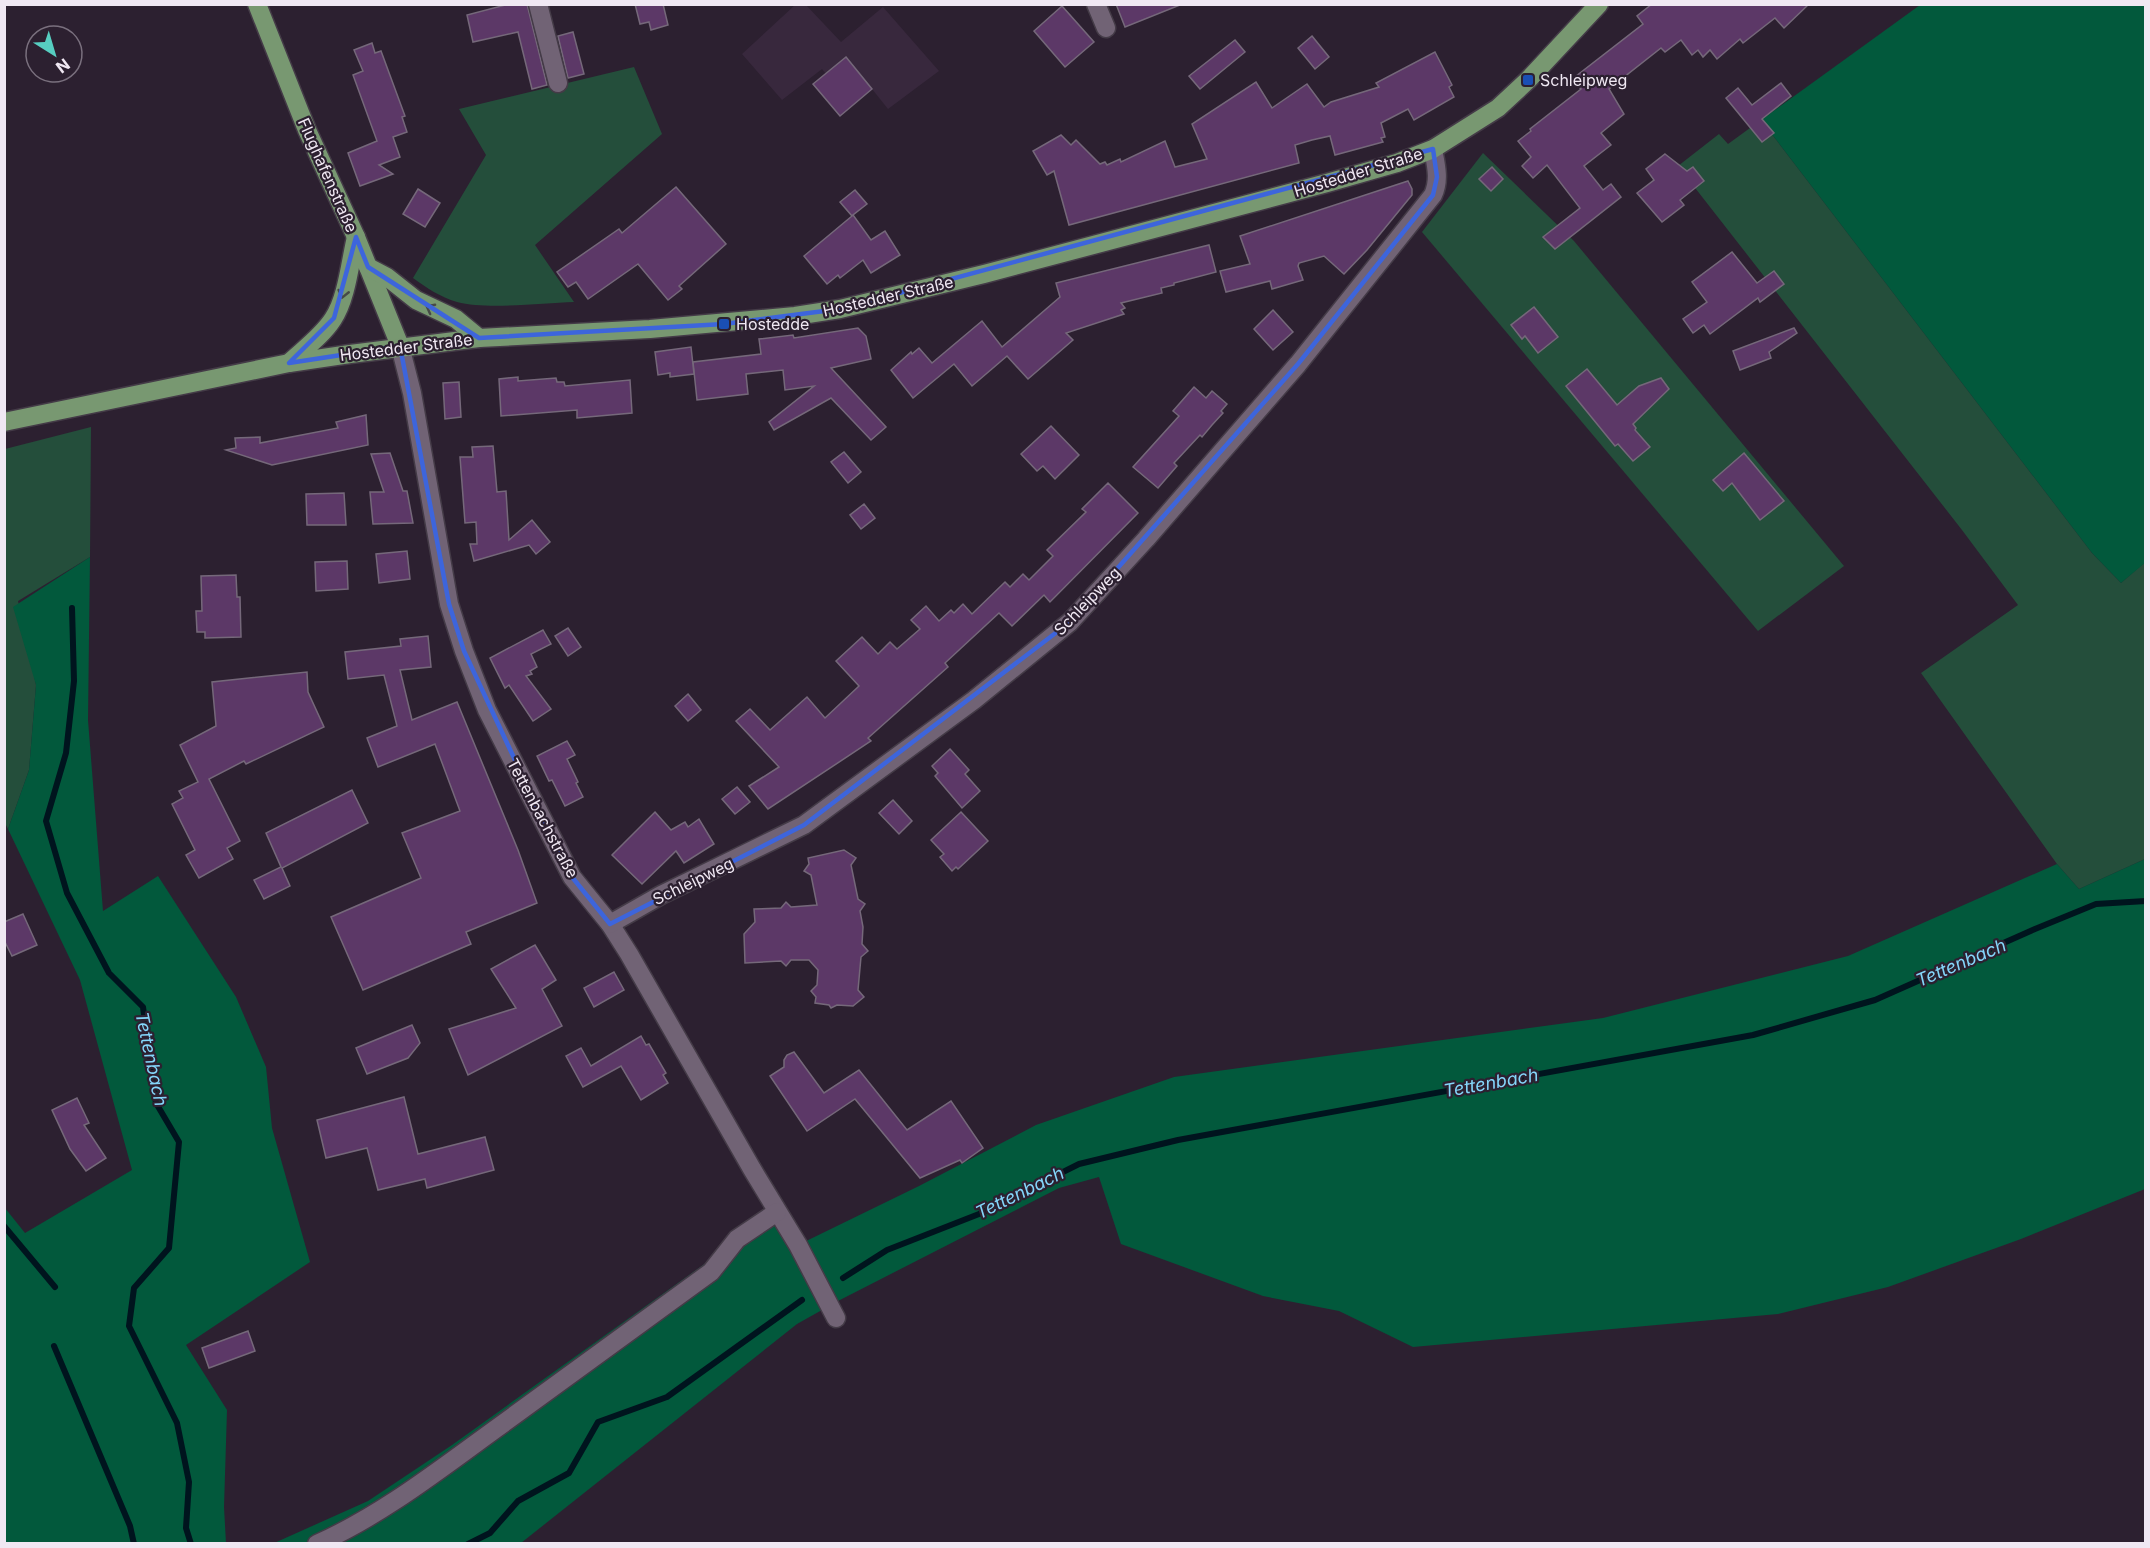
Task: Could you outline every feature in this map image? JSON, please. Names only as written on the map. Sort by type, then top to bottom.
[{"type":"main road","name":"Flughafenstraße","points":[[257,4],[400,346]]},
{"type":"main road","name":"Hostedder Straße","points":[[4,422],[290,363],[400,346],[479,338],[713,324],[840,309],[984,274],[1397,164],[1433,149],[1498,108],[1528,80],[1599,4]]},
{"type":"main road","points":[[290,363],[325,330],[334,318],[340,305],[356,237]]},
{"type":"main road","points":[[368,267],[387,277],[416,300],[456,320],[479,338]]},
{"type":"street","points":[[538,4],[558,83]]},
{"type":"street","points":[[1096,4],[1106,28]]},
{"type":"street","name":"Schleipweg","points":[[610,924],[662,895],[804,825],[974,700],[1070,622],[1146,539],[1298,364],[1433,195],[1437,186],[1433,149]]},
{"type":"street","name":"Tettenbachstraße","points":[[400,346],[412,393],[449,604],[487,710],[572,877],[610,924],[629,954],[798,1245],[836,1318]]},
{"type":"street","points":[[316,1544],[343,1532],[389,1505],[461,1454],[711,1272],[737,1239],[777,1212]]},
{"type":"highlighted area","points":[[1433,149],[1437,177],[1433,195],[1298,364],[1070,622],[804,825],[610,924],[572,877],[464,651],[449,604],[400,346],[289,363],[334,318],[356,237],[368,267],[479,338],[724,324],[840,309]]},
{"type":"shaded area","points":[[795,5],[806,5],[841,42],[883,7],[939,71],[888,109],[872,89],[840,116],[813,84],[826,74],[822,69],[782,100],[742,54]]},
{"type":"green space","points":[[1920,5],[2145,5],[2146,562],[2121,583],[2092,553],[1761,120]]},
{"type":"green space","points":[[634,67],[662,134],[535,245],[574,302],[499,306],[469,304],[445,298],[413,278],[486,155],[459,109]]},
{"type":"green space","points":[[1761,120],[2092,553],[2121,583],[2145,562],[2145,859],[2079,889],[2057,864],[1921,673],[2018,605],[1678,166],[1719,134],[1728,144]]},
{"type":"green space","points":[[1483,153],[1574,241],[1844,566],[1758,631],[1422,232]]},
{"type":"green space","points":[[91,427],[90,557],[18,601],[36,685],[29,770],[8,829],[5,823],[5,449]]},
{"type":"green space","points":[[90,557],[88,720],[103,911],[158,876],[236,997],[266,1067],[272,1128],[310,1262],[186,1345],[227,1410],[224,1507],[226,1543],[5,1543],[5,1208],[25,1233],[132,1170],[80,980],[8,829],[29,770],[36,685],[13,607]]},
{"type":"green space","points":[[2145,859],[2145,1189],[2021,1239],[1888,1287],[1778,1314],[1413,1347],[1339,1311],[1263,1296],[1121,1244],[1099,1177],[1059,1188],[797,1324],[521,1543],[272,1544],[368,1501],[452,1445],[777,1212],[798,1245],[1036,1125],[1174,1077],[1603,1018],[1848,956],[2057,864],[2079,889]]},
{"type":"building","points":[[509,4],[527,4],[547,85],[532,89],[518,32],[473,42],[467,15]]},
{"type":"building","points":[[635,4],[663,4],[668,25],[651,30],[649,22],[640,24]]},
{"type":"building","points":[[1116,4],[1179,4],[1180,5],[1125,27]]},
{"type":"building","points":[[1652,4],[1809,4],[1784,28],[1775,18],[1743,43],[1740,39],[1717,59],[1710,50],[1703,57],[1698,50],[1692,55],[1681,40],[1665,52],[1661,48],[1609,89],[1624,114],[1601,133],[1611,145],[1584,166],[1603,190],[1611,184],[1621,197],[1555,249],[1543,237],[1580,208],[1547,165],[1533,178],[1522,166],[1531,157],[1518,141],[1581,89],[1571,80],[1643,24],[1637,16]]},
{"type":"building","points":[[1062,6],[1094,42],[1065,67],[1034,31]]},
{"type":"building","points":[[573,32],[584,74],[568,78],[558,36]]},
{"type":"building","points":[[1312,36],[1329,57],[1315,69],[1298,48]]},
{"type":"building","points":[[1235,40],[1245,52],[1200,89],[1189,76]]},
{"type":"building","points":[[372,43],[375,53],[381,51],[405,116],[402,117],[407,132],[393,137],[400,157],[379,165],[393,174],[360,186],[348,153],[377,141],[353,75],[363,71],[354,50]]},
{"type":"building","points":[[1435,52],[1452,85],[1449,87],[1454,97],[1414,120],[1408,109],[1381,123],[1385,137],[1381,138],[1383,142],[1335,155],[1330,136],[1312,140],[1295,145],[1299,163],[1069,225],[1054,171],[1047,175],[1033,151],[1061,135],[1071,145],[1076,140],[1100,164],[1105,162],[1107,165],[1120,159],[1121,162],[1165,141],[1175,167],[1207,159],[1192,124],[1256,82],[1272,108],[1307,84],[1324,107],[1331,102],[1379,87],[1376,83]]},
{"type":"building","points":[[846,57],[872,89],[840,116],[813,84]]},
{"type":"building","points":[[1781,83],[1791,96],[1762,119],[1774,133],[1762,142],[1726,98],[1738,88],[1752,105]]},
{"type":"building","points":[[1665,154],[1687,171],[1693,167],[1704,181],[1680,200],[1684,205],[1662,222],[1637,193],[1654,180],[1646,169]]},
{"type":"building","points":[[1492,167],[1503,179],[1491,191],[1479,179]]},
{"type":"building","points":[[1408,181],[1412,195],[1344,274],[1324,256],[1299,263],[1303,280],[1272,289],[1270,281],[1226,292],[1220,271],[1250,264],[1240,236]]},
{"type":"building","points":[[676,187],[726,244],[679,286],[682,289],[668,300],[638,264],[588,299],[576,282],[568,287],[557,272],[619,229],[622,233]]},
{"type":"building","points":[[418,189],[440,203],[425,227],[403,214]]},
{"type":"building","points":[[855,190],[867,204],[853,215],[871,240],[885,231],[900,255],[871,273],[863,260],[840,278],[838,275],[827,284],[804,256],[852,216],[840,202]]},
{"type":"building","points":[[1209,245],[1216,272],[1161,288],[1162,293],[1121,303],[1125,308],[1121,310],[1124,314],[1066,333],[1073,340],[1028,379],[1007,356],[972,386],[954,364],[913,398],[891,370],[919,348],[932,363],[982,321],[1002,347],[1060,297],[1056,283]]},
{"type":"building","points":[[1732,252],[1757,283],[1774,271],[1784,284],[1760,302],[1758,298],[1710,334],[1704,325],[1693,333],[1683,319],[1707,302],[1692,282]]},
{"type":"building","points":[[1534,307],[1558,337],[1538,353],[1525,336],[1522,339],[1511,325]]},
{"type":"building","points":[[1273,310],[1293,332],[1273,350],[1254,329]]},
{"type":"building","points":[[858,328],[866,336],[871,359],[831,368],[886,427],[871,440],[831,398],[774,430],[769,422],[814,386],[785,390],[783,370],[746,374],[748,394],[697,400],[693,362],[761,354],[759,339],[793,335],[794,338]]},
{"type":"building","points":[[1794,328],[1797,333],[1769,352],[1771,358],[1740,370],[1733,351]]},
{"type":"building","points":[[691,347],[694,374],[670,377],[670,373],[658,375],[655,352]]},
{"type":"building","points":[[1587,369],[1617,405],[1639,386],[1661,378],[1669,389],[1633,424],[1635,430],[1650,447],[1633,461],[1618,444],[1615,446],[1566,386]]},
{"type":"building","points":[[518,377],[518,381],[556,378],[557,382],[564,382],[565,386],[630,380],[632,413],[577,418],[577,410],[501,416],[499,379]]},
{"type":"building","points":[[459,382],[461,417],[445,419],[443,383]]},
{"type":"building","points":[[1194,387],[1206,398],[1212,391],[1227,404],[1221,411],[1223,413],[1202,437],[1200,435],[1174,463],[1177,466],[1158,488],[1133,467],[1179,416],[1173,411]]},
{"type":"building","points":[[366,415],[368,445],[272,465],[226,450],[236,448],[235,438],[260,437],[260,443],[338,428],[336,422]]},
{"type":"building","points":[[1051,426],[1079,455],[1055,479],[1043,466],[1037,471],[1021,454]]},
{"type":"building","points":[[493,446],[497,492],[506,491],[509,540],[532,520],[550,542],[536,554],[529,545],[474,561],[470,544],[477,544],[476,522],[465,523],[460,457],[473,457],[472,447]]},
{"type":"building","points":[[844,452],[861,472],[848,483],[831,462]]},
{"type":"building","points":[[390,453],[403,491],[407,491],[413,523],[373,524],[370,492],[384,492],[371,454]]},
{"type":"building","points":[[1744,453],[1784,501],[1760,520],[1732,483],[1723,491],[1713,480]]},
{"type":"building","points":[[1108,483],[1138,513],[1050,602],[1044,595],[1012,626],[999,613],[945,663],[948,667],[868,738],[871,741],[768,809],[749,786],[779,767],[736,721],[750,709],[770,730],[807,697],[825,718],[859,686],[836,661],[862,637],[878,654],[890,642],[897,649],[920,629],[911,620],[926,606],[939,621],[951,610],[954,613],[963,604],[972,614],[1005,582],[1010,587],[1023,574],[1029,580],[1053,556],[1047,550],[1086,512],[1082,509]]},
{"type":"building","points":[[344,493],[346,525],[307,525],[306,494]]},
{"type":"building","points":[[864,504],[875,518],[861,529],[850,515]]},
{"type":"building","points":[[407,551],[410,579],[379,583],[376,554]]},
{"type":"building","points":[[347,561],[348,589],[316,591],[315,562]]},
{"type":"building","points":[[236,575],[237,597],[240,597],[241,637],[205,638],[205,632],[197,632],[196,611],[202,611],[201,576]]},
{"type":"building","points":[[568,628],[581,647],[568,656],[555,636]]},
{"type":"building","points":[[543,630],[551,644],[531,654],[537,667],[530,671],[532,674],[526,676],[551,709],[533,721],[509,685],[505,688],[490,658]]},
{"type":"building","points":[[428,636],[431,667],[400,670],[412,720],[457,702],[518,850],[537,903],[466,932],[471,944],[363,990],[331,917],[421,878],[402,833],[460,811],[435,744],[378,767],[367,738],[397,726],[384,675],[348,679],[345,652],[401,646],[400,639]]},
{"type":"building","points":[[307,672],[308,692],[324,727],[246,764],[244,761],[209,779],[240,841],[227,848],[233,859],[199,878],[186,855],[195,850],[172,804],[183,798],[179,791],[198,782],[180,745],[216,726],[212,682]]},
{"type":"building","points":[[688,694],[701,710],[688,721],[675,706]]},
{"type":"building","points":[[567,741],[575,755],[567,759],[583,797],[565,806],[537,756]]},
{"type":"building","points":[[950,749],[969,770],[965,774],[980,791],[962,808],[935,776],[938,773],[932,766]]},
{"type":"building","points":[[737,787],[750,802],[735,814],[722,799]]},
{"type":"building","points":[[352,790],[368,823],[282,868],[290,886],[264,899],[254,880],[281,867],[266,833]]},
{"type":"building","points":[[893,800],[912,821],[899,834],[879,813]]},
{"type":"building","points":[[655,812],[671,830],[685,822],[688,827],[699,819],[714,844],[684,863],[676,851],[642,884],[612,855]]},
{"type":"building","points":[[961,812],[988,841],[958,869],[956,867],[952,871],[940,857],[944,854],[931,840]]},
{"type":"building","points":[[844,850],[856,858],[851,865],[858,899],[865,904],[860,911],[863,927],[862,944],[868,951],[861,957],[858,990],[864,997],[853,1006],[837,1005],[831,1008],[829,1005],[815,1003],[816,997],[811,991],[817,985],[818,970],[809,960],[791,960],[786,966],[781,961],[745,963],[744,934],[755,922],[754,909],[781,908],[786,902],[791,907],[817,905],[811,875],[804,871],[809,864],[808,858]]},
{"type":"building","points":[[23,914],[37,945],[12,956],[4,940],[4,922]]},
{"type":"building","points":[[535,945],[556,980],[542,989],[562,1026],[468,1075],[449,1029],[516,1008],[491,969]]},
{"type":"building","points":[[614,972],[624,990],[594,1007],[584,988]]},
{"type":"building","points":[[412,1025],[420,1043],[408,1058],[367,1074],[356,1048]]},
{"type":"building","points":[[641,1036],[646,1045],[649,1044],[666,1073],[663,1075],[668,1083],[641,1100],[621,1066],[583,1087],[566,1056],[581,1048],[591,1066]]},
{"type":"building","points":[[794,1052],[824,1093],[859,1070],[907,1130],[951,1101],[983,1148],[962,1163],[960,1160],[920,1178],[855,1099],[807,1131],[770,1076],[784,1067],[787,1055]]},
{"type":"building","points":[[404,1097],[418,1154],[485,1137],[494,1170],[427,1188],[425,1179],[378,1190],[367,1148],[326,1158],[317,1120]]},
{"type":"building","points":[[77,1098],[89,1123],[84,1125],[106,1158],[86,1171],[70,1149],[52,1110]]},
{"type":"building","points":[[248,1331],[255,1351],[209,1368],[202,1348]]},
{"type":"waterway","name":"Tettenbach","points":[[72,608],[74,681],[66,753],[46,821],[67,893],[109,973],[143,1007],[156,1103],[179,1142],[169,1248],[134,1288],[129,1326],[177,1423],[189,1482],[186,1528],[191,1544]]},
{"type":"waterway","name":"Tettenbach","points":[[843,1278],[887,1250],[979,1214],[1079,1164],[1178,1140],[1753,1035],[1875,1000],[2096,904],[2146,901]]},
{"type":"waterway","points":[[4,1226],[55,1287]]},
{"type":"waterway","name":"Tettenbach","points":[[468,1544],[490,1533],[518,1501],[569,1473],[598,1422],[667,1397],[802,1300]]},
{"type":"waterway","points":[[54,1346],[130,1526],[134,1544]]},
{"type":"place","name":"Schleipweg","points":[[1528,80]]},
{"type":"place","name":"Hostedde","points":[[724,324]]}]
